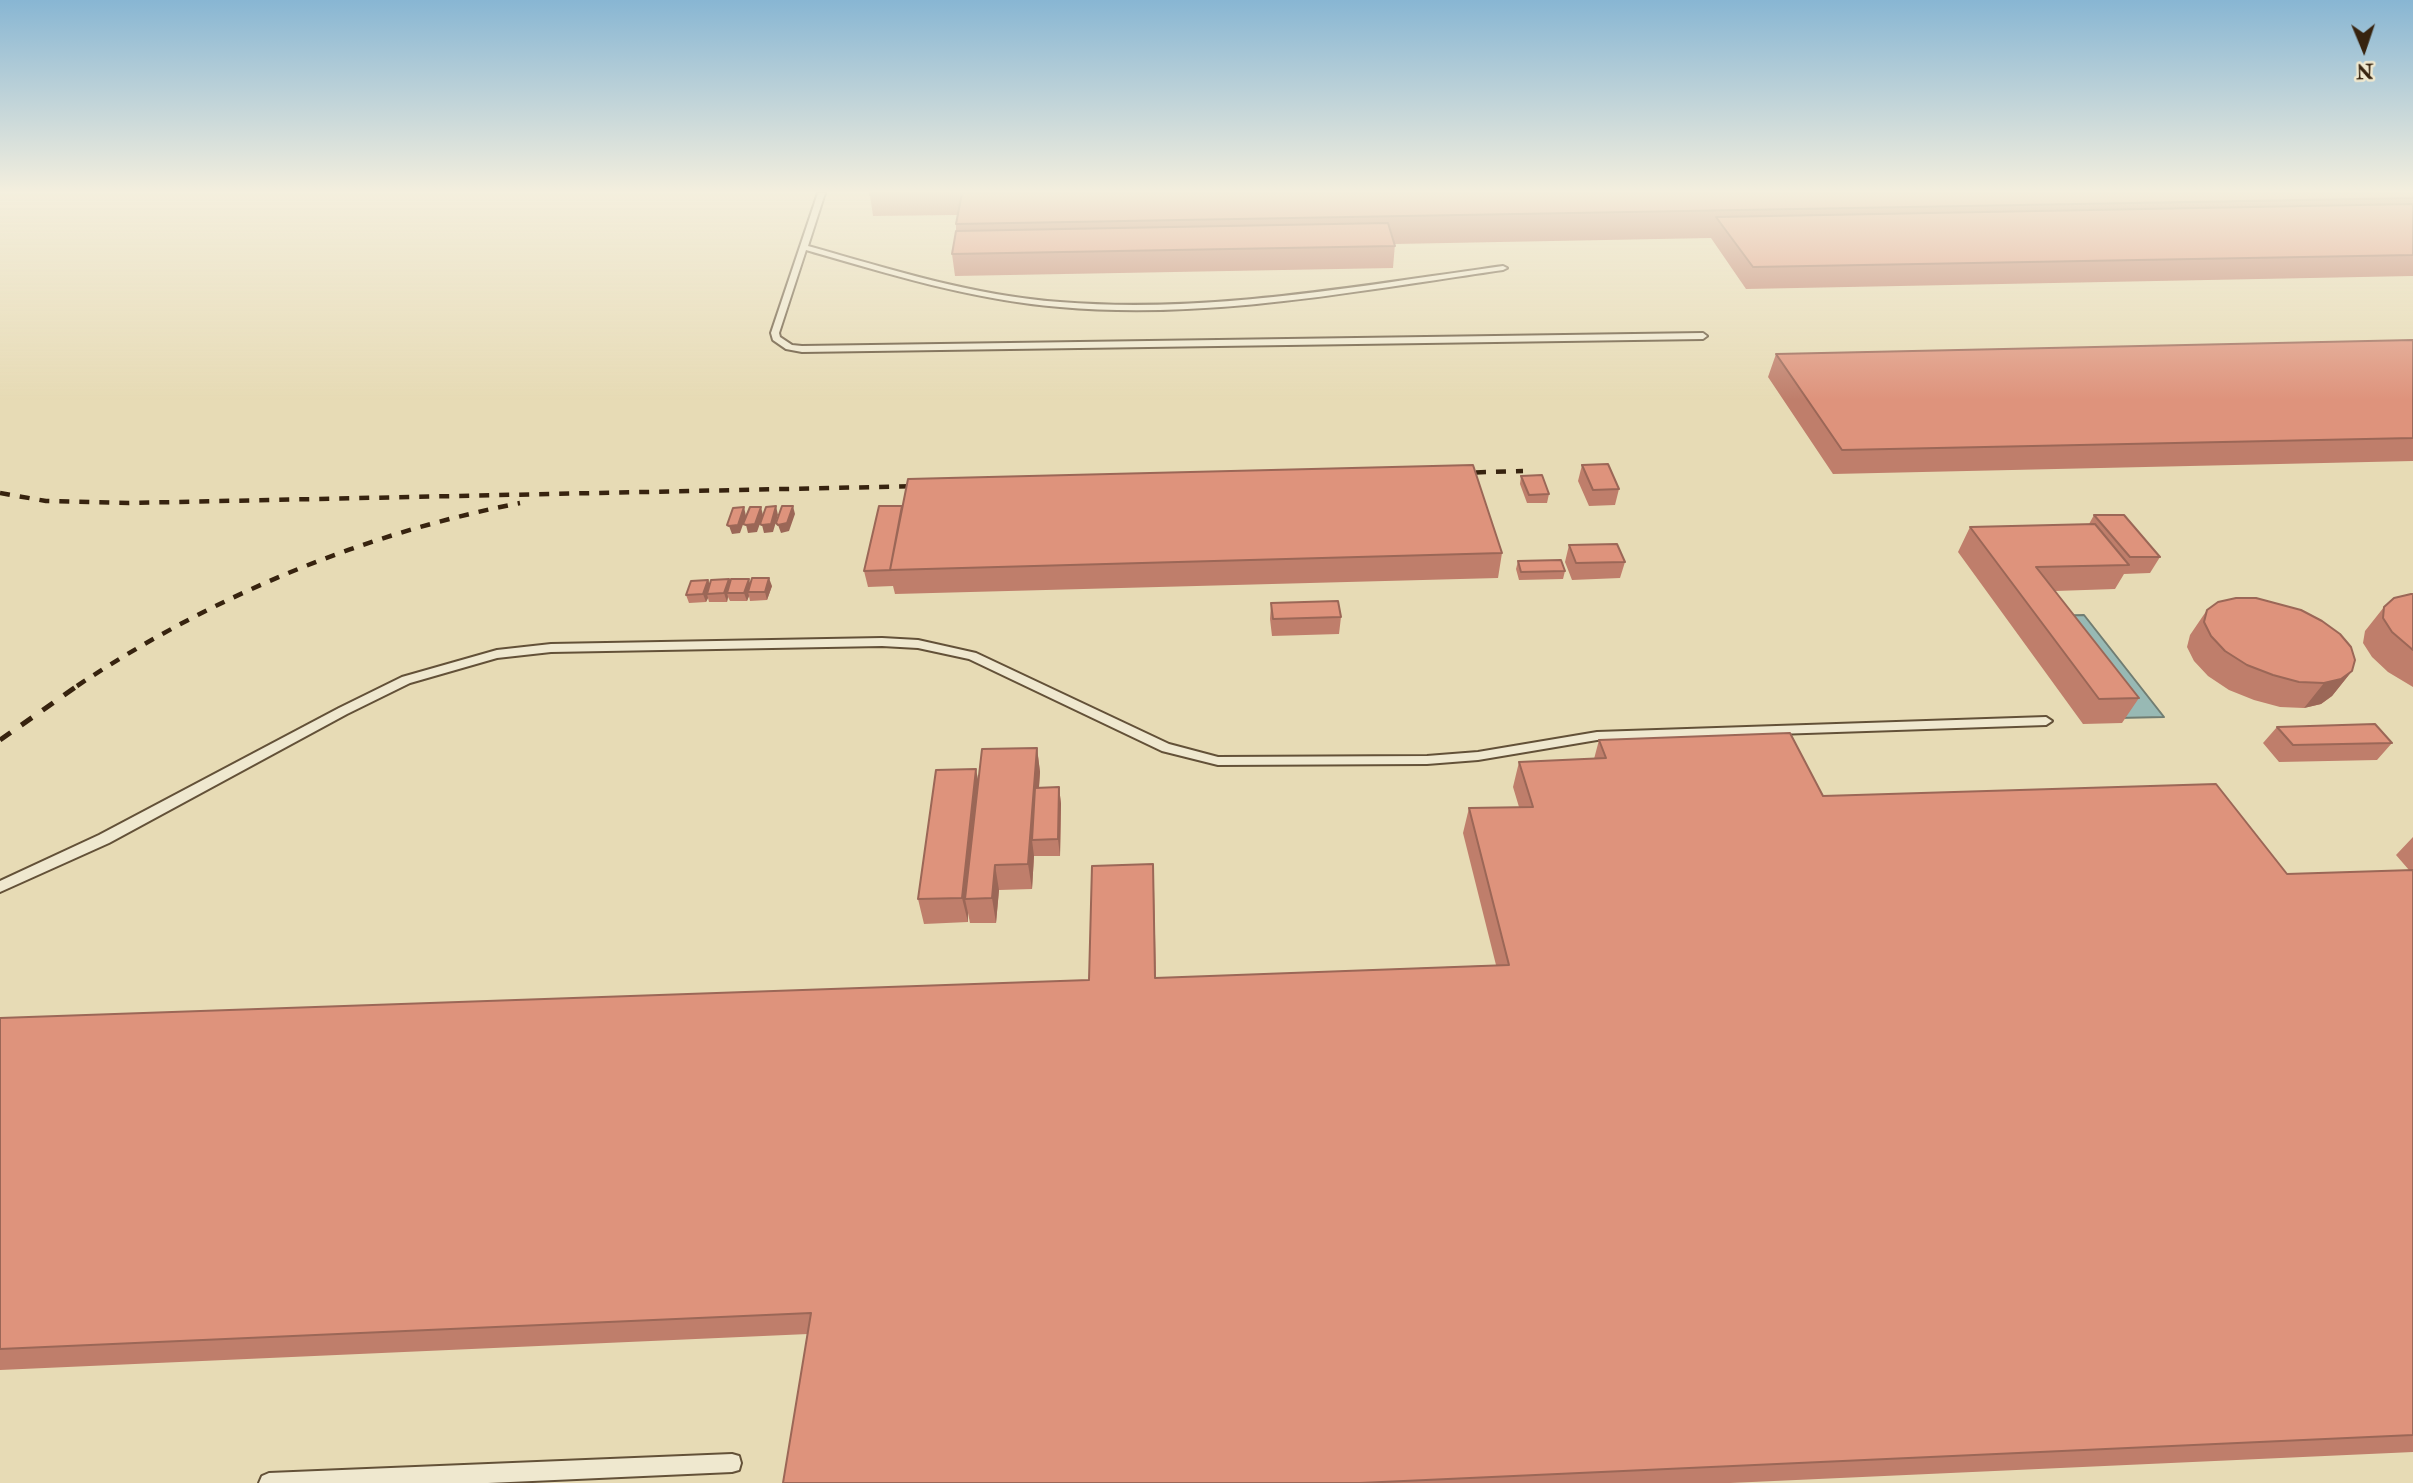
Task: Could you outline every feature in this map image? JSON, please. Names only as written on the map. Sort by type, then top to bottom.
[{"type":"lane","points":[[799,262],[775,332],[781,343],[802,349],[1703,335]]},
{"type":"lane","points":[[861,262],[957,288],[1094,307],[1219,304],[1503,268]]},
{"type":"lane","points":[[0,887],[104,839],[343,710],[406,680],[497,654],[551,648],[882,642],[946,649],[972,656],[1166,748],[1218,761],[1427,760],[1478,756],[1597,736],[2046,721]]},
{"type":"lane","points":[[269,1483],[732,1463]]},
{"type":"water","points":[[2084,615],[2164,717],[2118,718],[2042,616]]},
{"type":"building","points":[[1749,262],[2017,262],[1753,267]]},
{"type":"building","points":[[2413,340],[2413,438],[1842,450],[1776,354]]},
{"type":"building","points":[[1608,464],[1619,489],[1593,490],[1582,465]]},
{"type":"building","points":[[1473,465],[1502,553],[890,570],[908,479]]},
{"type":"building","points":[[1542,475],[1549,494],[1529,495],[1521,476]]},
{"type":"building","points":[[776,506],[771,524],[760,524],[766,507]]},
{"type":"building","points":[[782,506],[793,506],[787,523],[778,525],[776,523]]},
{"type":"building","points":[[879,506],[902,506],[890,570],[893,570],[864,571]]},
{"type":"building","points":[[744,507],[738,525],[727,525],[733,508]]},
{"type":"building","points":[[750,507],[761,507],[755,524],[746,525],[743,524]]},
{"type":"building","points":[[2094,515],[2124,515],[2160,557],[2130,557]]},
{"type":"building","points":[[2095,524],[2129,565],[2036,567],[2139,698],[2099,699],[1970,527]]},
{"type":"building","points":[[1617,544],[1625,562],[1576,563],[1569,545]]},
{"type":"building","points":[[1561,560],[1565,571],[1521,572],[1518,561]]},
{"type":"building","points":[[752,578],[769,578],[765,592],[748,592]]},
{"type":"building","points":[[729,579],[724,593],[707,594],[711,580]]},
{"type":"building","points":[[731,579],[749,579],[744,593],[727,593]]},
{"type":"building","points":[[708,580],[703,594],[686,595],[691,581]]},
{"type":"building","points":[[2413,594],[2413,650],[2392,632],[2383,618],[2384,607],[2394,598]]},
{"type":"building","points":[[2256,598],[2301,610],[2322,621],[2340,634],[2351,647],[2355,660],[2352,671],[2341,679],[2324,683],[2299,682],[2247,665],[2225,651],[2211,636],[2204,622],[2207,610],[2218,602]]},
{"type":"building","points":[[1338,601],[1341,617],[1273,619],[1271,603]]},
{"type":"building","points":[[2375,724],[2392,743],[2293,745],[2277,727]]},
{"type":"building","points":[[1790,733],[1823,796],[2216,784],[2287,874],[2413,870],[2413,1435],[1360,1483],[783,1483],[811,1313],[0,1349],[0,1018],[1089,980],[1092,866],[1153,864],[1155,978],[1509,965],[1469,808],[1533,807],[1519,762],[1606,758],[1599,740]]},
{"type":"building","points":[[1037,748],[1028,864],[995,865],[992,898],[965,899],[982,749]]},
{"type":"building","points":[[976,769],[962,898],[918,899],[936,770]]},
{"type":"building","points":[[1059,787],[1058,839],[1032,840],[1035,788]]},
{"type":"railway","points":[[1456,473],[1523,471]]},
{"type":"railway","points":[[0,493],[46,501],[129,503],[924,486]]},
{"type":"railway","points":[[78,685],[181,624],[290,572],[403,532],[520,503]]},
{"type":"railway","points":[[0,740],[78,685]]}]
